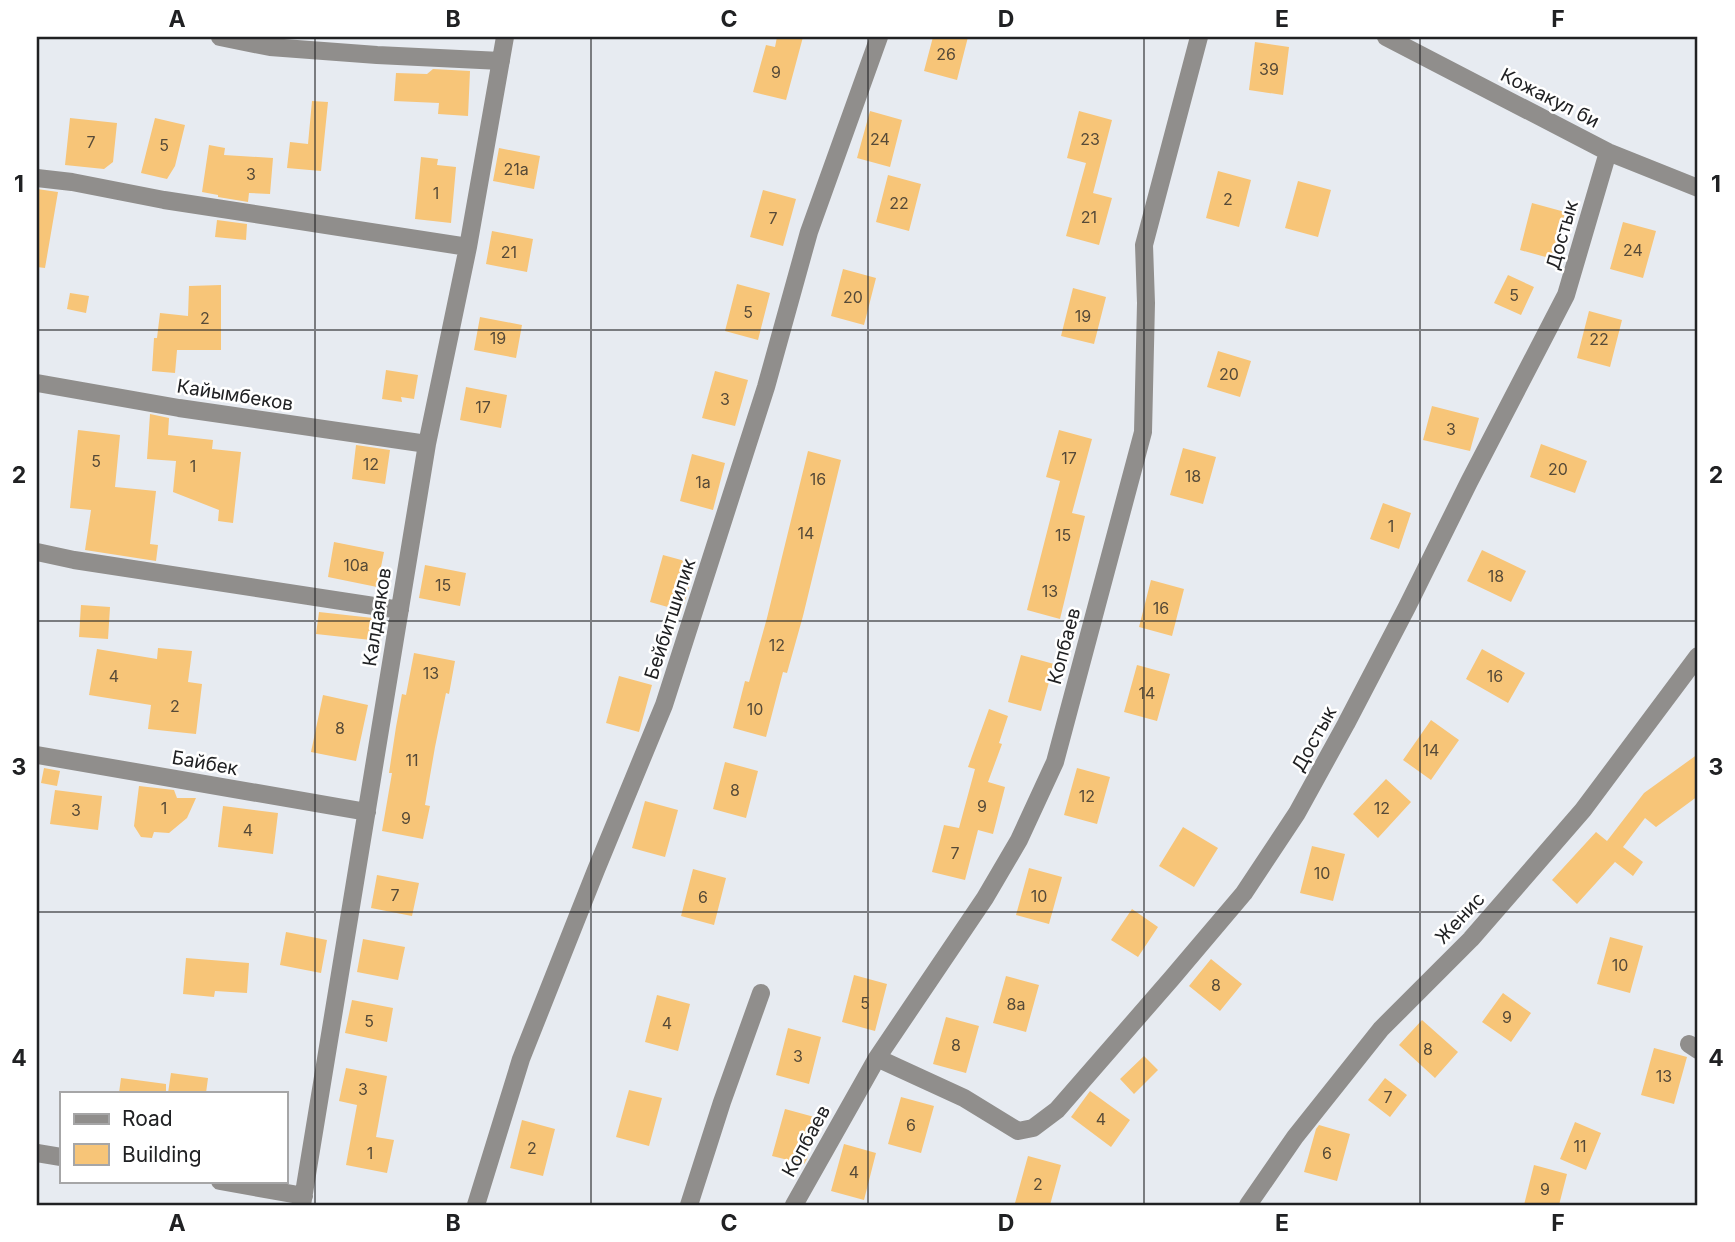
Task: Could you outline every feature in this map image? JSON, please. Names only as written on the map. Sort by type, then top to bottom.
[{"type":"street","points":[[220,37],[270,47],[502,61]]},
{"type":"street","name":"Калдаяков","points":[[303,1201],[427,444],[468,247],[505,37]]},
{"type":"street","name":"Бейбитшилик","points":[[476,1205],[521,1059],[664,705],[766,387],[809,232],[879,37]]},
{"type":"street","name":"Копбаев","points":[[794,1205],[877,1058],[985,898],[1019,840],[1055,762],[1143,432],[1146,303],[1144,245],[1199,37]]},
{"type":"street","name":"Кожакул би","points":[[1386,37],[1608,152],[1698,188]]},
{"type":"street","name":"Достык","points":[[877,1058],[964,1098],[1018,1131],[1033,1128],[1057,1110],[1244,892],[1297,813],[1346,724],[1566,295],[1608,152]]},
{"type":"street","points":[[37,178],[468,247]]},
{"type":"street","name":"Кайымбеков","points":[[37,383],[179,408],[427,444]]},
{"type":"street","points":[[37,552],[400,610]]},
{"type":"street","name":"Женис","points":[[1248,1205],[1295,1137],[1381,1029],[1471,939],[1583,810],[1698,656]]},
{"type":"street","name":"Байбек","points":[[37,755],[367,812]]},
{"type":"street","points":[[689,1205],[761,993]]},
{"type":"street","points":[[37,1153],[60,1157]]},
{"type":"street","points":[[224,1182],[303,1201]]},
{"type":"building","points":[[777,37],[803,37],[786,100],[753,92],[766,45],[775,47]]},
{"type":"building","points":[[933,37],[968,37],[957,80],[924,71]]},
{"type":"building","points":[[1255,42],[1289,47],[1283,95],[1249,90]]},
{"type":"building","points":[[433,69],[470,71],[468,116],[438,114],[439,103],[394,101],[396,73],[427,74]]},
{"type":"building","points":[[312,101],[328,102],[321,171],[287,168],[290,142],[308,144]]},
{"type":"building","points":[[870,111],[902,120],[890,167],[857,158]]},
{"type":"building","points":[[1079,111],[1112,120],[1093,193],[1112,198],[1099,245],[1066,236],[1086,163],[1067,158]]},
{"type":"building","points":[[70,118],[117,123],[113,162],[104,169],[65,165]]},
{"type":"building","points":[[155,118],[185,125],[175,166],[167,179],[141,173]]},
{"type":"building","points":[[209,145],[225,148],[224,155],[273,158],[270,194],[249,193],[248,202],[202,192]]},
{"type":"building","points":[[499,148],[540,156],[534,189],[493,181]]},
{"type":"building","points":[[421,157],[438,159],[437,165],[456,167],[451,223],[415,219]]},
{"type":"building","points":[[1218,171],[1251,180],[1239,227],[1206,218]]},
{"type":"building","points":[[888,175],[921,184],[909,231],[876,222]]},
{"type":"building","points":[[1298,181],[1331,190],[1318,237],[1285,228]]},
{"type":"building","points":[[37,189],[58,192],[45,268],[37,267]]},
{"type":"building","points":[[763,190],[796,199],[783,246],[750,237]]},
{"type":"building","points":[[1532,203],[1565,212],[1553,259],[1520,250]]},
{"type":"building","points":[[217,220],[247,224],[246,240],[215,237]]},
{"type":"building","points":[[1623,222],[1656,231],[1643,278],[1610,269]]},
{"type":"building","points":[[492,231],[533,239],[527,272],[486,264]]},
{"type":"building","points":[[843,269],[876,278],[864,325],[831,316]]},
{"type":"building","points":[[1508,275],[1534,287],[1521,315],[1494,303]]},
{"type":"building","points":[[737,284],[770,293],[758,340],[725,331]]},
{"type":"building","points":[[221,285],[221,350],[177,350],[175,373],[152,371],[154,338],[157,338],[160,313],[188,316],[189,286]]},
{"type":"building","points":[[1073,288],[1106,297],[1094,344],[1061,336]]},
{"type":"building","points":[[70,293],[89,296],[86,313],[67,309]]},
{"type":"building","points":[[1589,311],[1622,320],[1610,367],[1577,358]]},
{"type":"building","points":[[480,317],[522,325],[516,358],[474,350]]},
{"type":"building","points":[[1218,351],[1251,361],[1240,397],[1207,387]]},
{"type":"building","points":[[386,370],[418,375],[414,399],[401,397],[402,402],[382,399]]},
{"type":"building","points":[[715,371],[748,380],[735,426],[702,418]]},
{"type":"building","points":[[466,387],[507,395],[501,428],[460,420]]},
{"type":"building","points":[[1432,406],[1479,418],[1470,451],[1423,440]]},
{"type":"building","points":[[150,414],[169,418],[168,435],[213,440],[212,449],[241,452],[233,523],[218,521],[219,510],[173,492],[176,461],[147,459]]},
{"type":"building","points":[[78,430],[120,435],[115,487],[156,491],[150,544],[158,545],[156,561],[85,550],[91,510],[70,508]]},
{"type":"building","points":[[1059,430],[1092,439],[1072,513],[1085,516],[1060,619],[1027,610],[1060,481],[1046,477]]},
{"type":"building","points":[[1541,444],[1587,461],[1575,493],[1530,477]]},
{"type":"building","points":[[356,445],[390,450],[385,484],[352,479]]},
{"type":"building","points":[[1183,448],[1216,457],[1203,504],[1170,495]]},
{"type":"building","points":[[808,451],[841,460],[803,616],[787,673],[783,672],[766,737],[733,728],[745,681],[749,682],[767,618]]},
{"type":"building","points":[[692,454],[725,463],[713,510],[680,501]]},
{"type":"building","points":[[1383,503],[1411,513],[1399,549],[1370,539]]},
{"type":"building","points":[[334,542],[384,552],[377,587],[328,577]]},
{"type":"building","points":[[1482,550],[1526,571],[1511,602],[1467,581]]},
{"type":"building","points":[[663,555],[696,564],[682,611],[650,602]]},
{"type":"building","points":[[425,565],[466,573],[460,606],[419,598]]},
{"type":"building","points":[[1151,580],[1184,589],[1172,636],[1139,627]]},
{"type":"building","points":[[81,605],[110,607],[108,639],[79,637]]},
{"type":"building","points":[[319,612],[382,619],[380,641],[316,634]]},
{"type":"building","points":[[158,648],[192,651],[188,682],[202,684],[196,734],[148,729],[151,705],[89,695],[97,649],[157,659]]},
{"type":"building","points":[[1482,649],[1525,673],[1508,703],[1466,679]]},
{"type":"building","points":[[414,653],[455,661],[435,747],[425,805],[430,806],[423,839],[382,831],[392,773],[389,773],[396,727],[402,694],[406,695]]},
{"type":"building","points":[[1021,655],[1054,664],[1041,711],[1008,702]]},
{"type":"building","points":[[1137,665],[1170,674],[1157,721],[1124,712]]},
{"type":"building","points":[[619,676],[652,685],[639,732],[606,723]]},
{"type":"building","points":[[323,695],[368,705],[356,761],[311,752]]},
{"type":"building","points":[[989,709],[1008,716],[999,743],[1002,744],[988,782],[1005,787],[993,834],[978,830],[965,880],[932,872],[944,825],[959,828],[975,769],[968,767]]},
{"type":"building","points":[[1431,720],[1459,740],[1431,780],[1403,760]]},
{"type":"building","points":[[1698,754],[1698,796],[1656,827],[1645,818],[1623,847],[1643,862],[1633,876],[1615,862],[1577,904],[1552,880],[1596,832],[1607,841],[1644,793]]},
{"type":"building","points":[[725,762],[758,771],[746,818],[713,809]]},
{"type":"building","points":[[44,768],[60,771],[57,786],[41,783]]},
{"type":"building","points":[[1077,768],[1110,777],[1097,824],[1064,815]]},
{"type":"building","points":[[1386,779],[1411,802],[1378,838],[1353,814]]},
{"type":"building","points":[[139,786],[174,790],[177,798],[196,798],[187,818],[169,833],[154,832],[152,838],[141,837],[134,826]]},
{"type":"building","points":[[55,790],[102,796],[98,830],[50,824]]},
{"type":"building","points":[[645,801],[678,810],[665,857],[632,848]]},
{"type":"building","points":[[223,806],[278,813],[273,854],[218,847]]},
{"type":"building","points":[[1183,827],[1218,848],[1194,887],[1159,866]]},
{"type":"building","points":[[1312,846],[1345,854],[1333,901],[1300,893]]},
{"type":"building","points":[[1029,868],[1062,877],[1049,924],[1016,915]]},
{"type":"building","points":[[693,869],[726,878],[714,925],[681,916]]},
{"type":"building","points":[[377,875],[419,883],[412,916],[371,908]]},
{"type":"building","points":[[1132,909],[1158,927],[1138,957],[1111,940]]},
{"type":"building","points":[[286,932],[327,940],[321,973],[280,965]]},
{"type":"building","points":[[1610,937],[1643,946],[1630,993],[1597,984]]},
{"type":"building","points":[[363,939],[405,947],[398,980],[357,972]]},
{"type":"building","points":[[186,958],[249,963],[247,993],[215,991],[214,997],[183,994]]},
{"type":"building","points":[[1211,959],[1242,984],[1220,1011],[1189,986]]},
{"type":"building","points":[[854,975],[887,984],[875,1031],[842,1022]]},
{"type":"building","points":[[1006,976],[1039,985],[1026,1032],[993,1023]]},
{"type":"building","points":[[1503,993],[1531,1013],[1511,1042],[1482,1022]]},
{"type":"building","points":[[657,995],[690,1004],[678,1051],[645,1042]]},
{"type":"building","points":[[352,1000],[393,1008],[387,1042],[345,1033]]},
{"type":"building","points":[[946,1017],[979,1026],[966,1073],[933,1064]]},
{"type":"building","points":[[1422,1020],[1458,1052],[1435,1078],[1399,1045]]},
{"type":"building","points":[[788,1028],[821,1037],[809,1084],[776,1075]]},
{"type":"building","points":[[1654,1048],[1687,1057],[1674,1104],[1641,1095]]},
{"type":"building","points":[[1144,1056],[1158,1070],[1134,1094],[1120,1079]]},
{"type":"building","points":[[346,1068],[387,1076],[376,1137],[394,1140],[387,1173],[346,1165],[357,1105],[339,1101]]},
{"type":"building","points":[[171,1073],[208,1078],[206,1092],[168,1092]]},
{"type":"building","points":[[121,1078],[166,1084],[166,1092],[119,1092]]},
{"type":"building","points":[[1385,1078],[1407,1095],[1390,1117],[1368,1100]]},
{"type":"building","points":[[629,1090],[662,1098],[649,1146],[616,1137]]},
{"type":"building","points":[[1090,1091],[1130,1120],[1111,1147],[1071,1117]]},
{"type":"building","points":[[901,1097],[934,1106],[921,1153],[888,1144]]},
{"type":"building","points":[[785,1109],[818,1118],[804,1164],[772,1156]]},
{"type":"building","points":[[522,1120],[555,1129],[543,1176],[510,1168]]},
{"type":"building","points":[[1575,1122],[1601,1133],[1586,1170],[1560,1159]]},
{"type":"building","points":[[1319,1125],[1350,1134],[1337,1181],[1304,1172]]},
{"type":"building","points":[[844,1144],[876,1153],[864,1200],[831,1191]]},
{"type":"building","points":[[1028,1156],[1061,1165],[1050,1205],[1015,1203]]},
{"type":"building","points":[[1534,1165],[1567,1174],[1559,1205],[1524,1205]]}]
